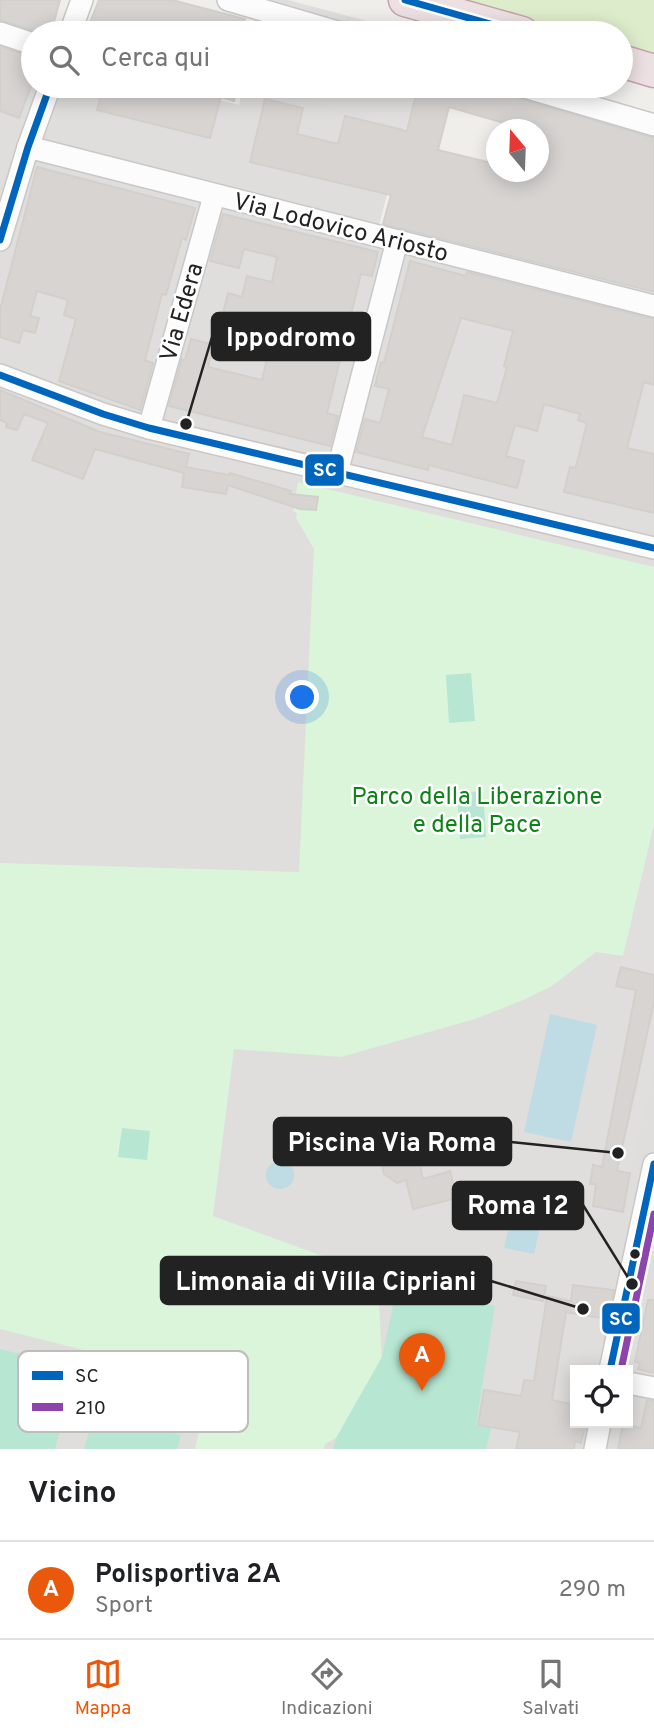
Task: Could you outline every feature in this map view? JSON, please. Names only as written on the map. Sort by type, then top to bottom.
[{"type":"highway","points":[[405,0],[480,21]]},
{"type":"highway","points":[[633,65],[654,71]]},
{"type":"street","points":[[74,21],[82,0]]},
{"type":"street","points":[[228,0],[300,21]]},
{"type":"street","points":[[0,33],[21,40]]},
{"type":"street","points":[[0,240],[5,208],[46,98]]},
{"type":"street","points":[[562,98],[654,125]]},
{"type":"street","name":"Via Lodovico Ariosto","points":[[28,147],[654,306]]},
{"type":"street","name":"Via Edera","points":[[149,428],[214,196]]},
{"type":"street","points":[[337,473],[397,241]]},
{"type":"street","points":[[0,375],[103,414],[149,428],[654,548]]},
{"type":"street","points":[[611,1365],[654,1164]]},
{"type":"street","points":[[633,1383],[654,1388]]},
{"type":"street","points":[[595,1449],[599,1428]]},
{"type":"shaded area","points":[[258,0],[288,0],[367,21],[254,21]]},
{"type":"shaded area","points":[[0,38],[21,44],[21,98],[212,98],[239,105],[240,98],[412,98],[378,229],[654,296],[654,1449],[0,1449]]},
{"type":"shaded area","points":[[301,98],[414,98],[407,129]]},
{"type":"shaded area","points":[[654,825],[654,975],[621,967]]},
{"type":"shaded area","points":[[654,1002],[654,1071],[630,1173],[617,1171]]},
{"type":"green space","points":[[448,0],[654,0],[654,58],[633,52],[633,21],[522,21]]},
{"type":"green space","name":"Parco della Liberazione e della Pace","points":[[298,482],[654,567],[654,825],[623,956],[596,952],[552,986],[521,1001],[475,1019],[341,1057],[234,1049],[213,1216],[364,1271],[379,1302],[382,1365],[350,1430],[325,1444],[324,1449],[195,1449],[199,1432],[248,1432],[248,1351],[88,1351],[0,1329],[0,863],[299,872],[314,549],[296,518],[297,513],[293,511]]},
{"type":"green space","points":[[471,673],[475,721],[449,723],[446,675]]},
{"type":"green space","points":[[483,791],[486,837],[460,839],[457,793]]},
{"type":"green space","points":[[122,1128],[150,1131],[147,1160],[118,1157]]},
{"type":"green space","points":[[398,1282],[495,1306],[476,1425],[491,1428],[486,1449],[333,1449],[336,1438],[382,1357]]},
{"type":"green space","points":[[0,1349],[18,1354],[18,1432],[59,1432],[55,1449],[0,1449]]},
{"type":"green space","points":[[89,1432],[170,1432],[181,1435],[177,1449],[84,1449]]},
{"type":"water","points":[[550,1014],[597,1025],[571,1142],[524,1132]]},
{"type":"water","points":[[280,1161],[290,1165],[294,1175],[290,1185],[280,1189],[270,1185],[266,1175],[270,1165]]},
{"type":"water","points":[[517,1189],[547,1196],[534,1254],[504,1248]]},
{"type":"building","points":[[0,0],[60,0],[54,21],[21,21],[21,27],[0,20]]},
{"type":"building","points":[[99,0],[172,0],[245,19],[244,21],[91,21]]},
{"type":"building","points":[[0,47],[21,53],[21,98],[27,98],[19,118],[0,111]]},
{"type":"building","points":[[100,98],[221,98],[210,138],[97,110]]},
{"type":"building","points":[[415,98],[519,98],[654,138],[654,292],[383,224],[391,195],[250,162],[265,99],[303,108],[297,134],[338,144],[345,116],[407,131]]},
{"type":"building","points":[[37,167],[195,208],[186,240],[182,238],[166,295],[162,294],[145,360],[153,363],[140,410],[59,381],[76,319],[64,315],[68,300],[37,291],[30,316],[39,318],[35,333],[23,330],[19,343],[0,337],[0,310]]},
{"type":"building","points":[[223,214],[378,252],[372,276],[361,274],[327,413],[338,416],[330,446],[169,406],[182,359],[185,360],[191,339],[214,345],[208,367],[262,380],[268,355],[239,348],[240,343],[217,337],[228,293],[242,297],[247,276],[272,282],[277,257],[244,249],[239,268],[210,261]]},
{"type":"building","points":[[410,261],[466,276],[467,272],[654,319],[654,385],[644,382],[627,448],[654,454],[654,513],[564,492],[570,467],[575,468],[578,459],[587,423],[578,420],[580,414],[544,404],[537,431],[515,425],[506,456],[524,461],[517,488],[429,465],[428,470],[356,452],[365,419],[380,423],[389,389],[375,386],[381,362],[384,363]],"holes":[[[461,318],[513,331],[497,403],[464,395],[452,445],[422,437]]]},
{"type":"building","points":[[0,390],[100,432],[189,454],[186,467],[229,475],[230,473],[291,491],[290,494],[318,497],[316,510],[300,509],[228,485],[226,494],[182,487],[184,473],[95,449],[83,479],[32,460],[48,423],[24,414],[17,430],[6,427],[7,423],[0,420]]},
{"type":"building","points":[[621,967],[654,975],[654,1002],[617,1171],[630,1173],[623,1212],[593,1206],[596,1184],[590,1184],[593,1165],[602,1167],[636,990],[616,986]]},
{"type":"building","points":[[404,1144],[417,1152],[423,1179],[450,1171],[457,1198],[413,1209],[406,1180],[397,1183],[384,1174],[381,1160],[388,1148]]},
{"type":"building","points":[[516,1281],[546,1286],[543,1301],[513,1295]]},
{"type":"building","points":[[573,1285],[614,1290],[610,1308],[603,1307],[601,1318],[566,1312],[552,1400],[570,1404],[570,1428],[585,1428],[581,1443],[575,1441],[574,1449],[516,1449],[520,1432],[478,1425],[484,1390],[521,1396],[524,1380],[534,1381],[547,1296],[571,1301]]},
{"type":"building","points":[[648,1300],[654,1300],[654,1373],[638,1369],[640,1363],[635,1362]]},
{"type":"building","points":[[647,1400],[654,1401],[654,1449],[618,1449],[622,1428],[641,1428]]},
{"type":"transit line","name":"SC","points":[[405,0],[479,21]]},
{"type":"transit line","name":"SC","points":[[0,240],[46,98]]},
{"type":"transit line","name":"SC","points":[[0,375],[103,414],[149,428],[654,548]]},
{"type":"transit line","name":"SC","points":[[611,1365],[654,1164]]},
{"type":"transit line","name":"210","points":[[622,1365],[654,1214]]},
{"type":"place","name":"Ippodromo","points":[[186,424]]},
{"type":"place","name":"Piscina Via Roma","points":[[618,1153]]},
{"type":"place","name":"Roma 12","points":[[632,1284]]},
{"type":"place","name":"Limonaia di Villa Cipriani","points":[[583,1309]]},
{"type":"place","name":"Polisportiva 2A","points":[[422,1391]]}]
